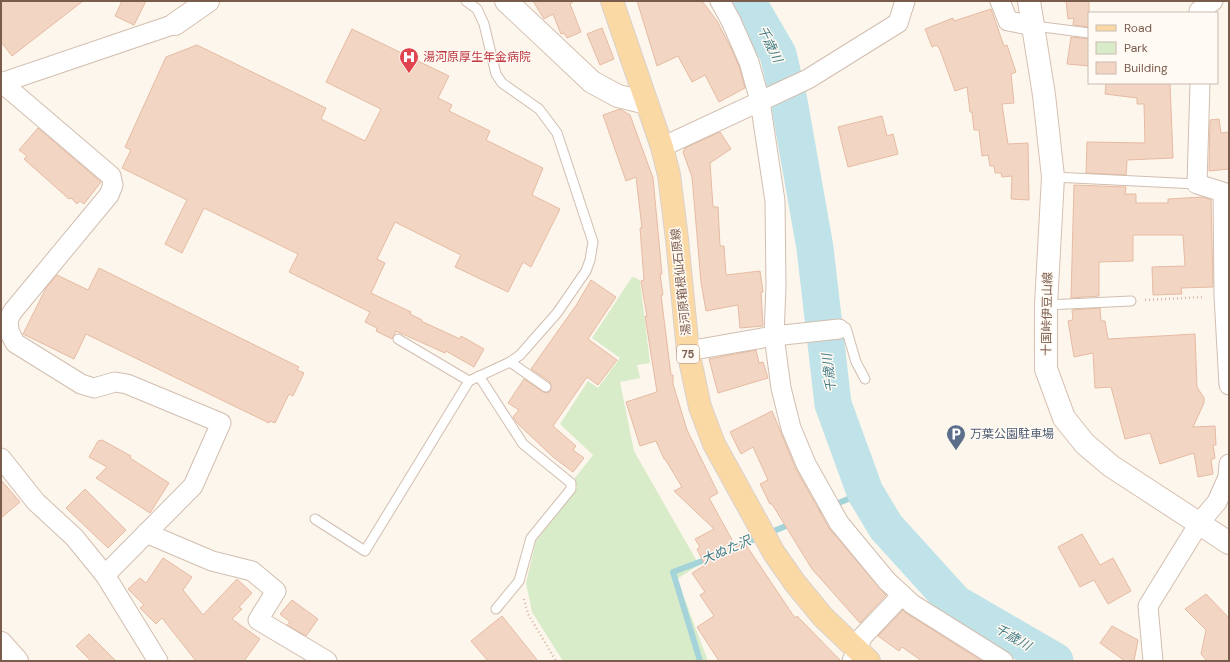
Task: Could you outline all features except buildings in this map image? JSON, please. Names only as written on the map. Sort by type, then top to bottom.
[{"type":"main road","points":[[175,24],[208,1]]},
{"type":"main road","points":[[506,1],[592,82],[618,96],[646,103]]},
{"type":"main road","name":"湯河原箱根仙石原線","points":[[612,1],[662,146],[669,175],[688,351],[700,407],[714,444],[774,553],[794,583],[859,657]]},
{"type":"main road","name":"十国峠伊豆山線","points":[[1030,1],[1035,26],[1053,177],[1046,305],[1046,369],[1064,418],[1085,444],[1111,466],[1200,522],[1229,543]]},
{"type":"main road","points":[[1,643],[17,661]]},
{"type":"street","points":[[720,1],[731,20],[763,100],[775,201],[776,286],[781,388],[792,428],[806,464],[840,523],[887,581],[912,604],[1003,661]]},
{"type":"street","points":[[662,146],[808,79],[898,24],[905,1]]},
{"type":"street","points":[[1000,1],[1008,21],[1035,26]]},
{"type":"street","points":[[1199,12],[1199,10],[1213,1]]},
{"type":"street","points":[[1,83],[175,24]]},
{"type":"street","points":[[1,83],[111,176],[113,185],[109,195],[13,311],[8,320],[9,331],[15,343],[81,384],[94,388],[115,382],[128,384],[221,423],[193,486],[105,575]]},
{"type":"street","points":[[1200,84],[1197,184],[1223,192],[1224,296],[1229,385]]},
{"type":"street","points":[[688,351],[779,335],[839,329]]},
{"type":"street","points":[[1,458],[36,502],[74,537],[105,575],[158,661]]},
{"type":"street","points":[[1153,661],[1148,606],[1200,522],[1217,502],[1228,477],[1229,464]]},
{"type":"street","points":[[146,533],[212,561],[252,571],[276,592],[258,620],[327,661]]},
{"type":"street","points":[[859,657],[863,636],[902,595]]},
{"type":"lane","points":[[315,519],[365,551],[469,381],[510,362],[520,355],[557,313],[586,271],[590,260],[592,242],[557,133],[539,109],[502,83],[496,74],[484,24],[477,9],[466,1]]},
{"type":"lane","points":[[1035,26],[1088,33]]},
{"type":"lane","points":[[1053,177],[1197,184]]},
{"type":"lane","points":[[1046,305],[1131,301]]},
{"type":"lane","points":[[839,329],[846,328],[856,362],[865,379]]},
{"type":"lane","points":[[398,339],[469,381]]},
{"type":"lane","points":[[510,362],[546,387]]},
{"type":"lane","points":[[479,376],[523,444],[571,483],[572,488],[531,538],[519,581],[496,609]]},
{"type":"path","points":[[1131,301],[1224,296]]},
{"type":"path","points":[[519,581],[528,614],[556,661]]},
{"type":"green space","points":[[632,277],[640,281],[650,363],[637,365],[640,378],[620,382],[634,451],[699,565],[677,579],[708,661],[563,661],[532,612],[526,583],[536,541],[577,488],[575,478],[593,455],[560,424],[588,381],[598,388],[620,358],[592,338]]},
{"type":"waterway","name":"千歳川","points":[[747,1],[778,54],[789,101],[815,248],[833,404],[865,492],[886,527],[955,603],[1055,661]]},
{"type":"waterway","name":"大ぬた沢","points":[[812,514],[865,492]]},
{"type":"waterway","name":"大ぬた沢","points":[[729,550],[793,523]]},
{"type":"waterway","name":"大ぬた沢","points":[[700,661],[673,572],[710,558]]},
{"type":"place","name":"湯河原厚生年金病院","points":[[409,74]]},
{"type":"place","name":"万葉公園駐車場","points":[[956,451]]}]
